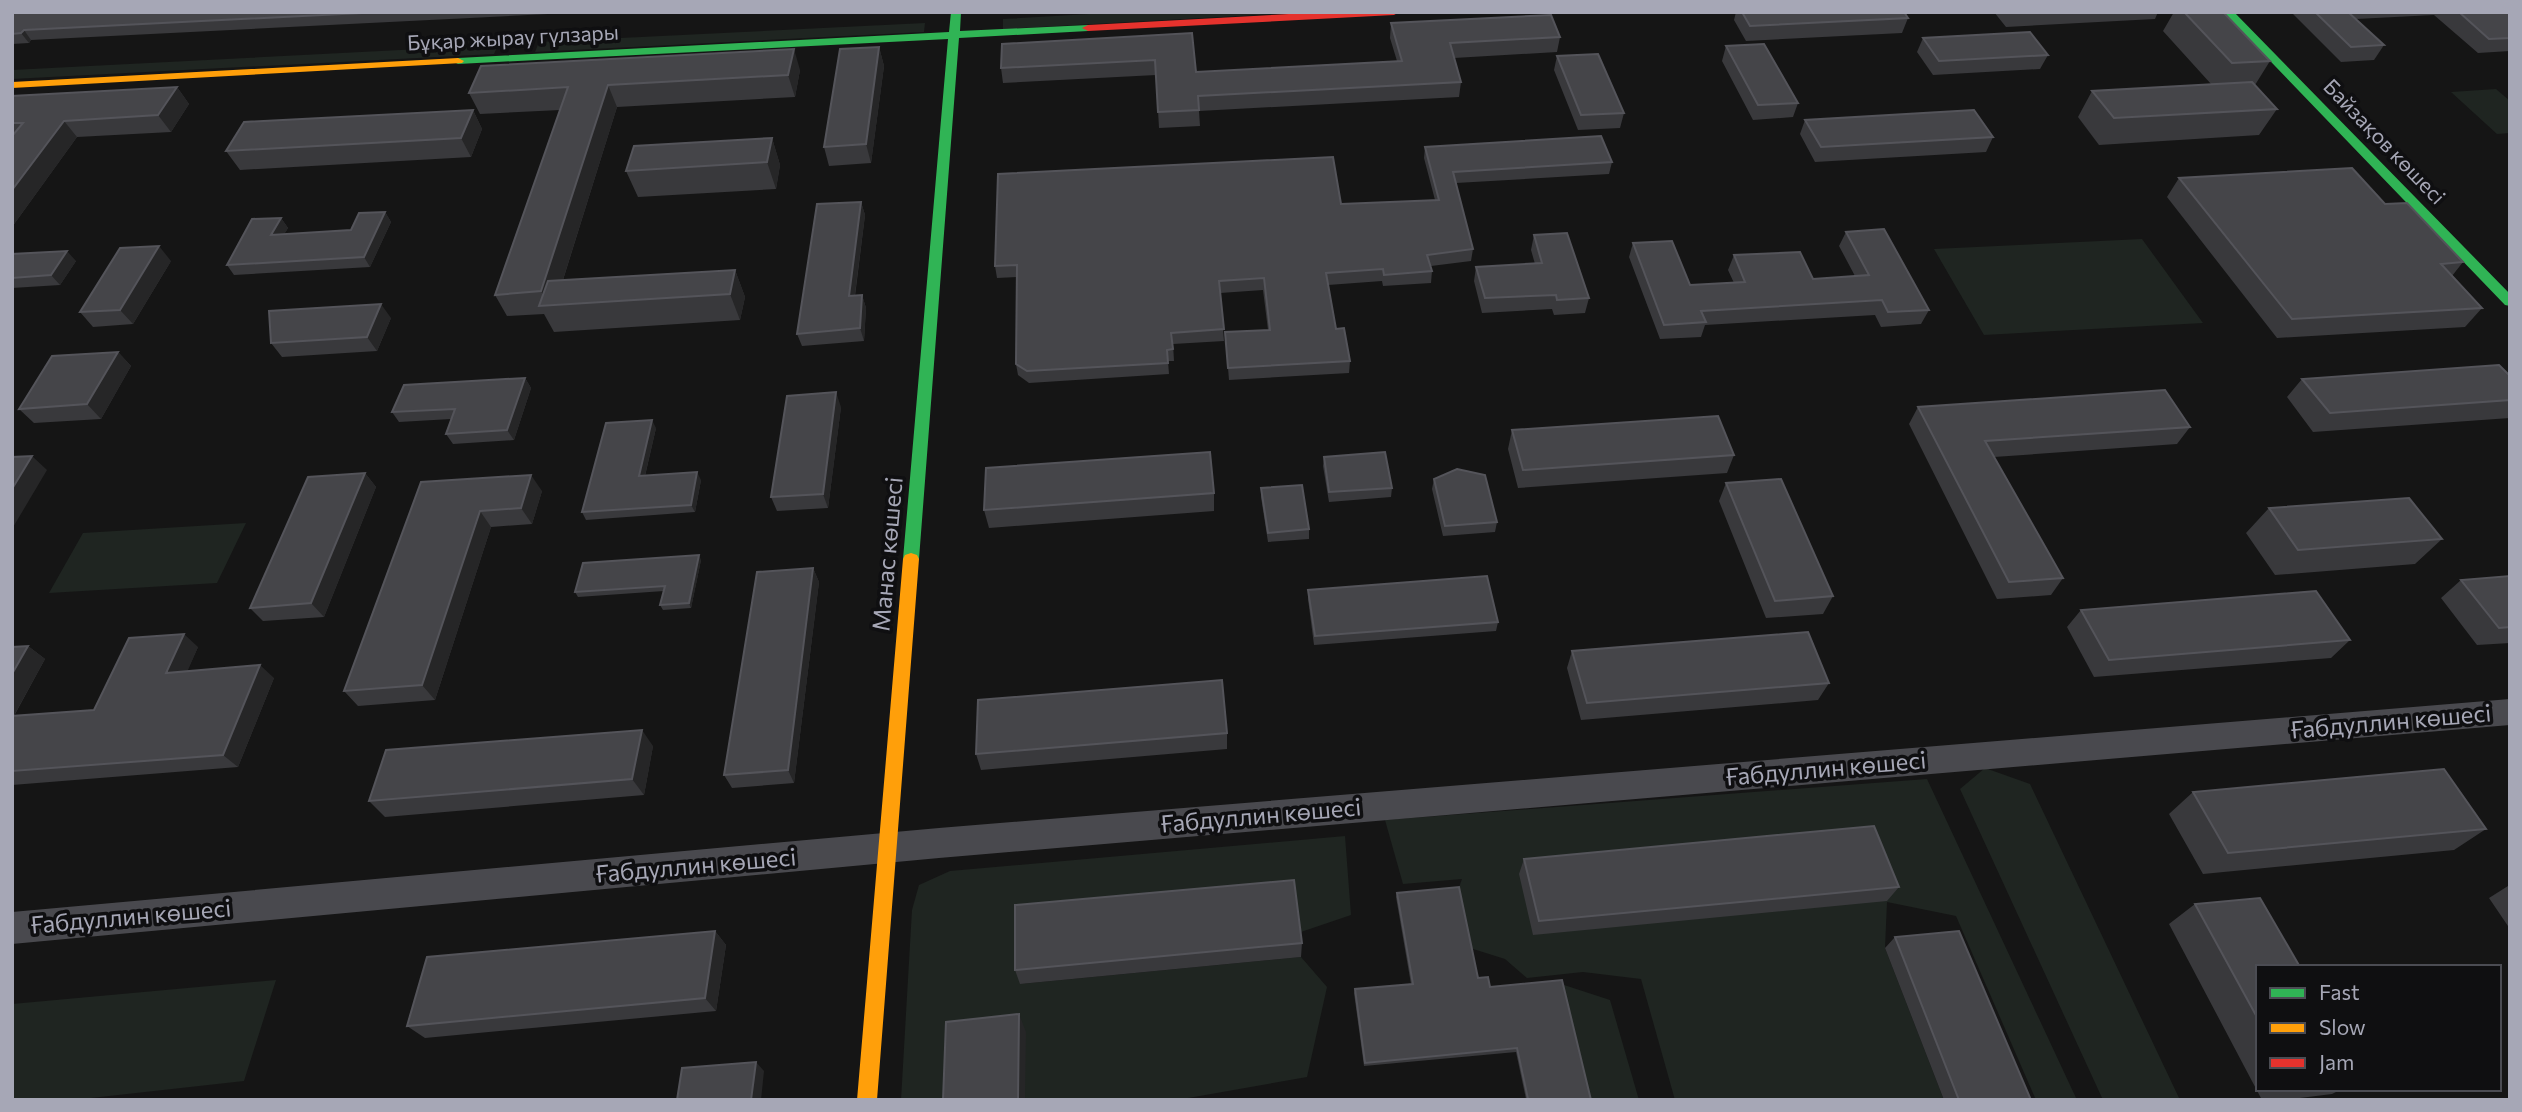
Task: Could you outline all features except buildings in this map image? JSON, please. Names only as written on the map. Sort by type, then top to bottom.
[{"type":"street","name":"Бұқар жырау гүлзары","points":[[12,85],[1394,12]]},
{"type":"street","name":"Байзақов көшесі","points":[[2228,12],[2510,302]]},
{"type":"street","name":"Манас көшесі","points":[[867,1100],[956,15]]},
{"type":"street","name":"Ғабдуллин көшесі","points":[[12,928],[886,848],[2510,712]]},
{"type":"shaded area","points":[[1124,12],[1312,12],[1003,29],[1003,19]]},
{"type":"shaded area","points":[[925,23],[924,32],[535,52],[539,42]]},
{"type":"shaded area","points":[[498,45],[494,54],[12,79],[12,70]]},
{"type":"shaded area","points":[[2496,89],[2510,101],[2510,133],[2497,134],[2451,92]]},
{"type":"shaded area","points":[[2142,239],[2203,323],[1984,335],[1934,249]]},
{"type":"shaded area","points":[[246,523],[217,583],[49,593],[83,533]]},
{"type":"shaded area","points":[[1985,768],[2030,784],[2180,1100],[2103,1100],[1960,789]]},
{"type":"shaded area","points":[[1927,779],[2077,1100],[2036,1100],[1956,916],[1887,902],[1885,948],[1944,1100],[1675,1100],[1641,979],[1583,972],[1527,978],[1505,959],[1470,948],[1458,890],[1462,879],[1403,884],[1385,820]]},
{"type":"shaded area","points":[[1345,836],[1351,915],[1298,933],[1020,984],[1301,957],[1327,987],[1307,1077],[1177,1100],[901,1100],[912,910],[919,885],[950,871]]},
{"type":"shaded area","points":[[276,980],[244,1081],[73,1100],[12,1100],[12,1004]]},
{"type":"shaded area","points":[[1561,984],[1610,1000],[1639,1100],[1588,1100]]},
{"type":"traffic: fast","points":[[911,559],[956,12]]},
{"type":"traffic: fast","points":[[2228,12],[2510,302]]},
{"type":"traffic: fast","points":[[458,61],[1088,28]]},
{"type":"traffic: slow","points":[[12,85],[458,61]]},
{"type":"traffic: slow","points":[[867,1100],[911,559]]},
{"type":"traffic: jam","points":[[1088,28],[1394,12]]}]
